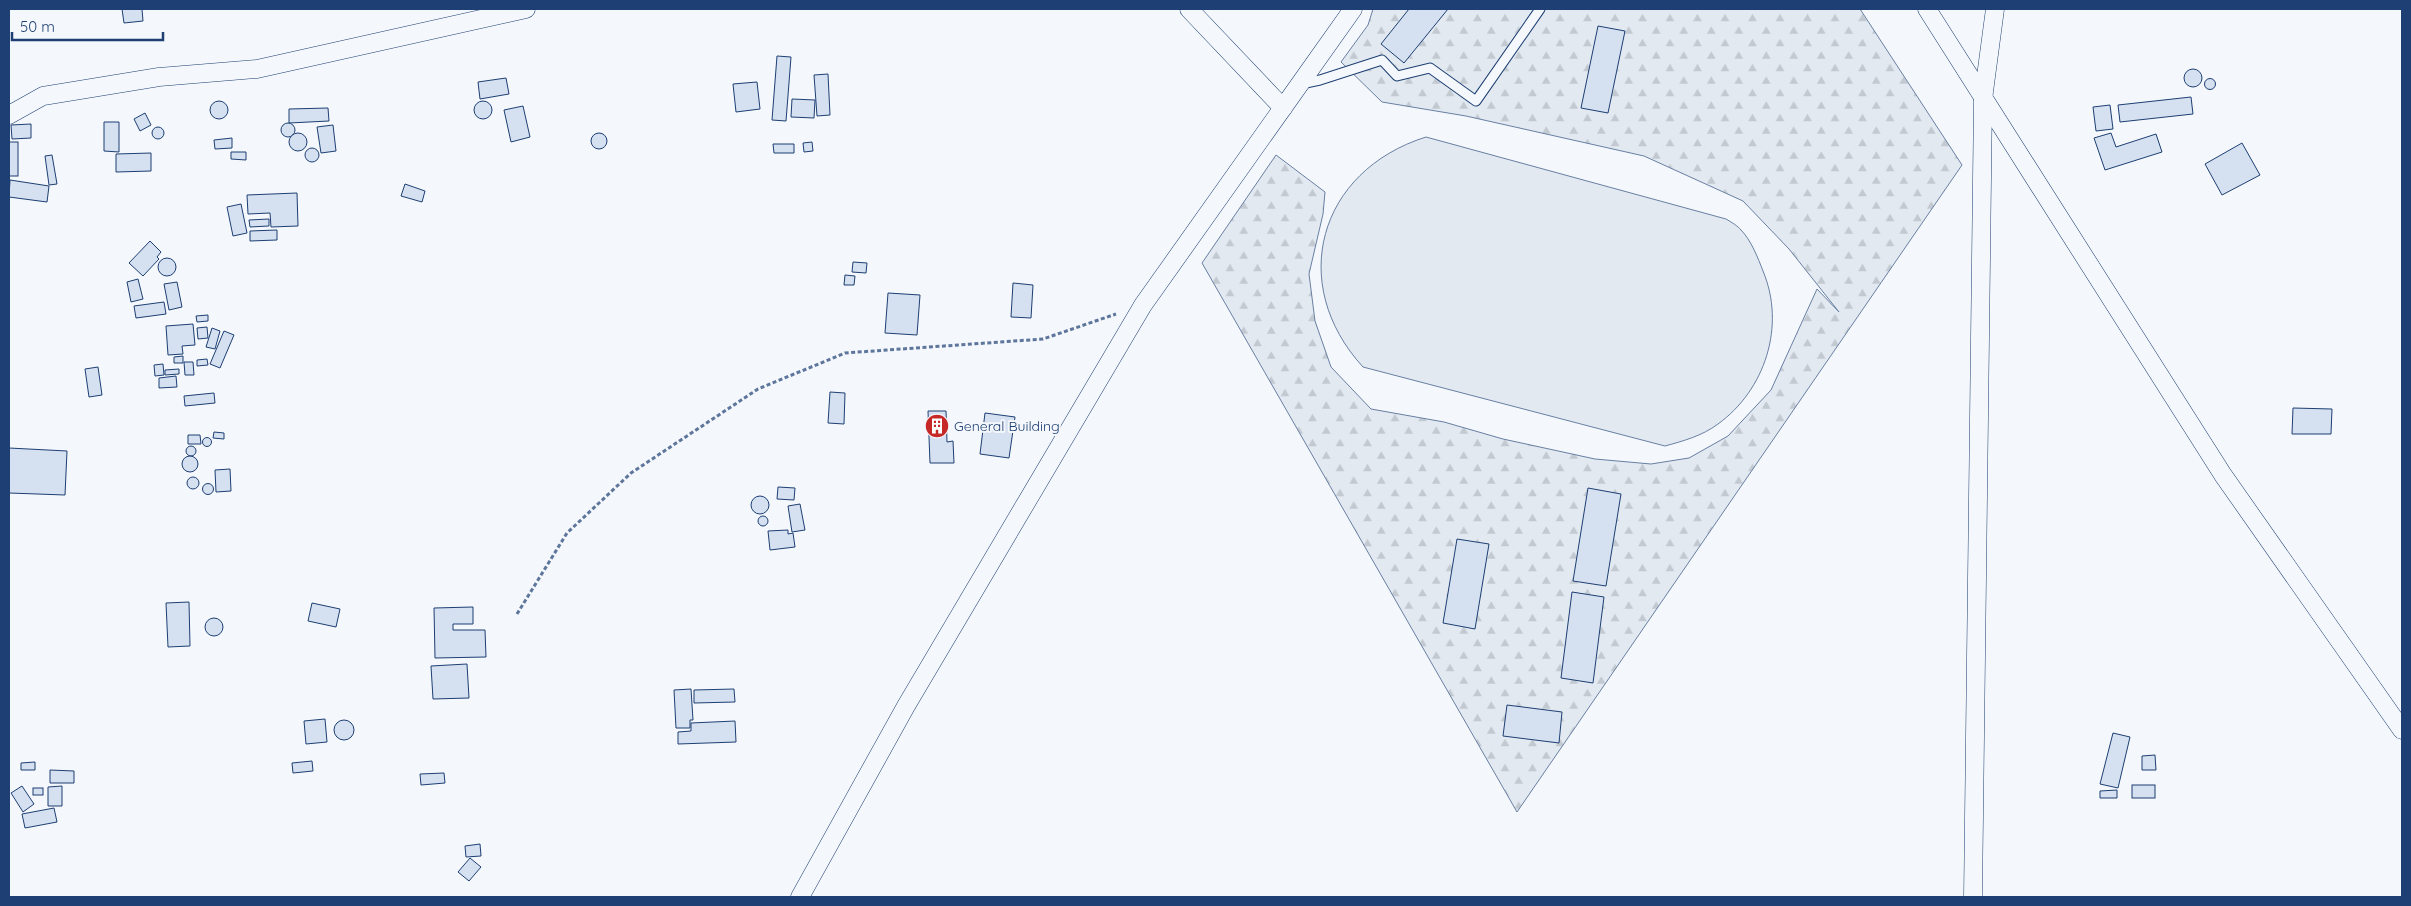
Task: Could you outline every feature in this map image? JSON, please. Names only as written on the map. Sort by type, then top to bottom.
[{"type":"street","points":[[9,115],[43,96],[159,77],[257,69],[526,9]]},
{"type":"street","points":[[1189,9],[1283,108]]},
{"type":"street","points":[[800,897],[906,706],[1143,305],[1353,9]]},
{"type":"street","points":[[1927,9],[2223,475],[2402,730]]},
{"type":"street","points":[[1973,897],[1983,99],[1995,9]]},
{"type":"lane","points":[[1301,84],[1320,80],[1382,60],[1397,76],[1430,68],[1476,101],[1540,9]]},
{"type":"path","points":[[517,614],[566,533],[631,474],[758,388],[845,353],[1043,338],[1143,305]]},
{"type":"green space","points":[[1373,9],[1860,9],[1962,165],[1517,812],[1202,263],[1276,155],[1325,192],[1323,214],[1309,274],[1315,321],[1331,367],[1371,409],[1444,422],[1503,439],[1595,459],[1651,464],[1689,458],[1728,436],[1771,390],[1817,289],[1839,312],[1789,249],[1743,201],[1644,156],[1466,116],[1382,102],[1341,62],[1368,25]]},
{"type":"green space","points":[[1426,137],[1726,219],[1738,227],[1751,244],[1761,266],[1770,292],[1772,313],[1771,335],[1767,355],[1759,375],[1748,393],[1734,410],[1706,432],[1665,446],[1363,367],[1339,335],[1326,301],[1321,267],[1325,234],[1339,203],[1360,176],[1389,153]]},
{"type":"building","points":[[122,9],[142,9],[143,21],[124,23]]},
{"type":"building","points":[[1409,9],[1448,9],[1404,63],[1381,44]]},
{"type":"building","points":[[1598,26],[1625,31],[1608,113],[1581,108]]},
{"type":"building","points":[[777,56],[791,57],[786,121],[772,120]]},
{"type":"building","points":[[2193,69],[2199,72],[2202,78],[2199,84],[2193,87],[2187,84],[2184,78],[2187,72]]},
{"type":"building","points":[[828,74],[830,115],[817,116],[814,75]]},
{"type":"building","points":[[506,78],[509,94],[480,99],[478,82]]},
{"type":"building","points":[[2210,78],[2216,84],[2210,90],[2204,84]]},
{"type":"building","points":[[757,82],[760,109],[736,112],[733,84]]},
{"type":"building","points":[[2191,97],[2193,114],[2120,122],[2118,105]]},
{"type":"building","points":[[792,99],[815,100],[814,118],[791,117]]},
{"type":"building","points":[[219,101],[225,104],[228,110],[225,116],[219,119],[213,116],[210,110],[213,104]]},
{"type":"building","points":[[483,101],[489,104],[492,110],[489,116],[483,119],[477,116],[474,110],[477,104]]},
{"type":"building","points":[[2110,105],[2113,129],[2096,131],[2093,107]]},
{"type":"building","points":[[523,106],[530,137],[511,142],[504,110]]},
{"type":"building","points":[[328,108],[329,121],[289,123],[289,109]]},
{"type":"building","points":[[145,113],[151,125],[140,131],[134,119]]},
{"type":"building","points":[[104,122],[119,122],[119,152],[104,151]]},
{"type":"building","points":[[288,123],[293,125],[295,130],[293,135],[288,137],[283,135],[281,130],[283,125]]},
{"type":"building","points":[[31,124],[31,138],[12,139],[11,125]]},
{"type":"building","points":[[333,125],[336,151],[321,153],[317,127]]},
{"type":"building","points":[[160,127],[163,128],[163,138],[156,139],[153,138],[152,131],[153,128]]},
{"type":"building","points":[[298,133],[304,136],[307,142],[304,148],[298,151],[292,148],[289,142],[292,136]]},
{"type":"building","points":[[599,133],[605,135],[607,141],[605,147],[599,149],[593,147],[591,141],[593,135]]},
{"type":"building","points":[[2111,133],[2116,147],[2156,134],[2162,152],[2105,170],[2094,138]]},
{"type":"building","points":[[232,138],[232,148],[215,149],[214,140]]},
{"type":"building","points":[[9,142],[18,142],[18,176],[9,176]]},
{"type":"building","points":[[812,142],[813,151],[804,152],[803,143]]},
{"type":"building","points":[[2242,143],[2260,175],[2222,195],[2205,164]]},
{"type":"building","points":[[773,144],[794,144],[794,153],[774,153]]},
{"type":"building","points":[[312,148],[317,150],[319,155],[317,160],[312,162],[307,160],[305,155],[307,150]]},
{"type":"building","points":[[231,152],[246,152],[246,160],[231,159]]},
{"type":"building","points":[[151,153],[151,171],[116,172],[116,154]]},
{"type":"building","points":[[52,155],[57,184],[49,185],[45,156]]},
{"type":"building","points":[[10,180],[49,186],[47,202],[9,197]]},
{"type":"building","points":[[405,184],[425,191],[422,202],[401,196]]},
{"type":"building","points":[[297,193],[298,226],[271,227],[270,213],[248,214],[247,195]]},
{"type":"building","points":[[241,204],[247,233],[233,236],[227,207]]},
{"type":"building","points":[[269,219],[269,226],[250,227],[249,220]]},
{"type":"building","points":[[277,230],[277,240],[250,241],[250,231]]},
{"type":"building","points":[[150,241],[161,252],[157,257],[159,259],[143,276],[129,263]]},
{"type":"building","points":[[167,258],[173,261],[176,267],[173,273],[167,276],[161,273],[158,267],[161,261]]},
{"type":"building","points":[[853,262],[867,263],[866,273],[852,272]]},
{"type":"building","points":[[845,275],[855,276],[854,285],[844,285]]},
{"type":"building","points":[[138,279],[143,299],[131,302],[127,282]]},
{"type":"building","points":[[177,282],[182,307],[169,310],[164,284]]},
{"type":"building","points":[[1013,283],[1033,285],[1031,318],[1011,317]]},
{"type":"building","points":[[888,293],[920,295],[917,335],[885,333]]},
{"type":"building","points":[[164,302],[166,314],[136,318],[134,306]]},
{"type":"building","points":[[208,315],[208,321],[197,322],[196,316]]},
{"type":"building","points":[[193,324],[195,345],[182,346],[183,354],[168,355],[166,326]]},
{"type":"building","points":[[207,327],[208,338],[198,339],[197,328]]},
{"type":"building","points":[[212,328],[220,331],[215,349],[206,347]]},
{"type":"building","points":[[224,331],[234,335],[220,368],[210,364]]},
{"type":"building","points":[[183,356],[183,363],[174,363],[174,357]]},
{"type":"building","points":[[207,359],[208,365],[197,366],[197,360]]},
{"type":"building","points":[[184,362],[193,362],[194,375],[185,375]]},
{"type":"building","points":[[163,364],[164,375],[155,376],[154,365]]},
{"type":"building","points":[[98,367],[102,395],[89,397],[85,369]]},
{"type":"building","points":[[179,369],[179,374],[165,375],[165,370]]},
{"type":"building","points":[[176,376],[177,387],[159,388],[159,378]]},
{"type":"building","points":[[830,392],[845,393],[844,424],[828,423]]},
{"type":"building","points":[[214,393],[215,403],[185,406],[184,396]]},
{"type":"building","points":[[2293,408],[2332,409],[2331,434],[2292,434]]},
{"type":"building","name":"General Building","points":[[928,411],[946,411],[947,442],[953,441],[954,463],[930,463]]},
{"type":"building","points":[[985,413],[1015,417],[1009,458],[980,454]]},
{"type":"building","points":[[214,432],[224,433],[224,439],[213,438]]},
{"type":"building","points":[[188,435],[200,435],[201,444],[188,444]]},
{"type":"building","points":[[207,437],[212,442],[207,447],[202,442]]},
{"type":"building","points":[[191,446],[196,451],[191,456],[186,451]]},
{"type":"building","points":[[9,448],[67,451],[65,495],[9,493]]},
{"type":"building","points":[[187,456],[193,456],[198,461],[196,470],[187,472],[182,467],[182,461]]},
{"type":"building","points":[[230,469],[231,491],[216,492],[215,470]]},
{"type":"building","points":[[195,477],[198,478],[198,488],[191,489],[188,488],[187,481],[188,478]]},
{"type":"building","points":[[208,483],[214,489],[208,495],[202,489]]},
{"type":"building","points":[[778,487],[795,488],[794,500],[777,499]]},
{"type":"building","points":[[1588,488],[1621,494],[1606,586],[1573,581]]},
{"type":"building","points":[[760,496],[766,499],[769,505],[766,511],[760,514],[754,511],[751,505],[754,499]]},
{"type":"building","points":[[800,504],[805,530],[792,532],[788,506]]},
{"type":"building","points":[[763,516],[768,521],[763,526],[758,521]]},
{"type":"building","points":[[788,530],[788,534],[793,533],[795,547],[770,550],[768,531]]},
{"type":"building","points":[[1457,539],[1489,544],[1475,629],[1443,623]]},
{"type":"building","points":[[1572,592],[1604,597],[1593,683],[1561,678]]},
{"type":"building","points":[[189,602],[190,646],[168,647],[166,603]]},
{"type":"building","points":[[312,603],[340,609],[336,627],[308,621]]},
{"type":"building","points":[[473,607],[473,624],[453,624],[453,630],[485,630],[486,657],[435,658],[434,608]]},
{"type":"building","points":[[214,618],[220,621],[223,627],[220,633],[214,636],[208,633],[205,627],[208,621]]},
{"type":"building","points":[[467,664],[469,698],[433,699],[431,666]]},
{"type":"building","points":[[691,689],[693,720],[690,720],[690,728],[676,728],[674,690]]},
{"type":"building","points":[[734,689],[735,702],[694,703],[694,690]]},
{"type":"building","points":[[1507,705],[1562,712],[1559,743],[1503,736]]},
{"type":"building","points":[[325,719],[327,742],[306,744],[304,721]]},
{"type":"building","points":[[344,720],[351,723],[354,730],[351,737],[344,740],[337,737],[334,730],[337,723]]},
{"type":"building","points":[[735,721],[736,742],[678,744],[678,732],[691,731],[691,723]]},
{"type":"building","points":[[2113,733],[2130,737],[2118,788],[2100,784]]},
{"type":"building","points":[[2155,755],[2156,770],[2142,770],[2142,756]]},
{"type":"building","points":[[312,761],[313,771],[293,773],[292,763]]},
{"type":"building","points":[[35,762],[35,770],[21,770],[21,763]]},
{"type":"building","points":[[50,770],[74,771],[74,783],[50,783]]},
{"type":"building","points":[[444,773],[445,783],[421,785],[420,774]]},
{"type":"building","points":[[2132,785],[2155,785],[2155,798],[2132,798]]},
{"type":"building","points":[[22,786],[34,804],[23,812],[11,793]]},
{"type":"building","points":[[62,786],[62,806],[48,806],[48,787]]},
{"type":"building","points":[[33,788],[43,788],[43,795],[33,795]]},
{"type":"building","points":[[2117,790],[2117,798],[2100,798],[2100,791]]},
{"type":"building","points":[[54,808],[57,822],[25,828],[22,814]]},
{"type":"building","points":[[480,844],[481,856],[466,857],[465,846]]},
{"type":"building","points":[[470,858],[481,867],[469,881],[458,872]]},
{"type":"place","name":"General Building","points":[[937,426]]}]
